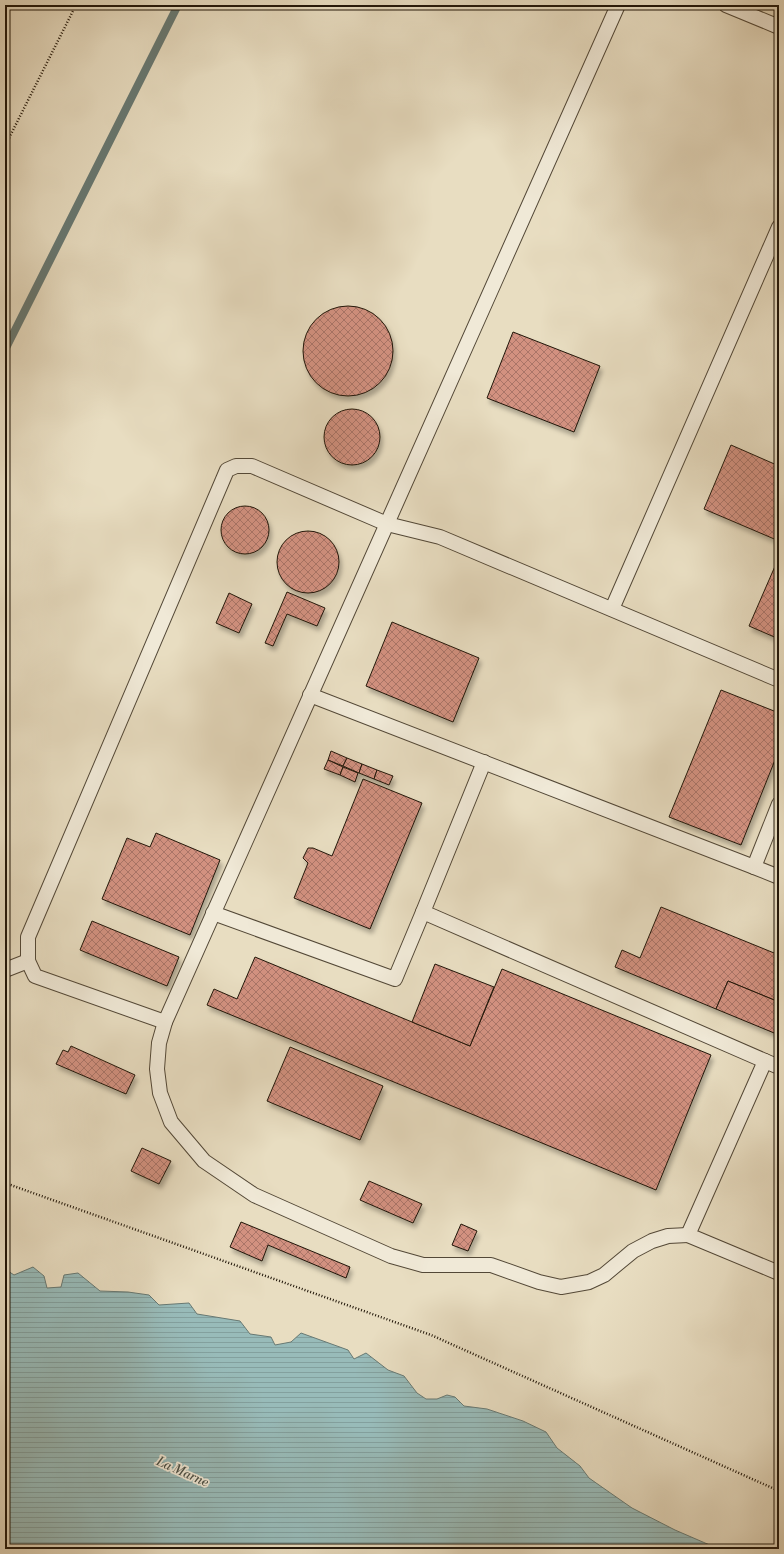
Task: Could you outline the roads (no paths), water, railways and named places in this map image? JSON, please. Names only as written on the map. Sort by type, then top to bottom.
[{"type":"lane","points":[[618,5],[165,1022],[159,1043],[157,1069],[160,1093],[171,1122],[204,1161],[254,1195],[391,1256],[423,1265],[491,1265],[539,1282],[561,1287],[589,1282],[604,1275],[633,1251],[652,1241],[668,1236],[688,1235],[779,1273]]},
{"type":"lane","points":[[726,5],[779,27]]},
{"type":"lane","points":[[612,610],[779,227]]},
{"type":"lane","points":[[165,1022],[35,976],[28,961],[28,937],[227,470],[236,466],[252,466],[387,524],[440,537],[779,680]]},
{"type":"lane","points":[[310,695],[779,877]]},
{"type":"lane","points":[[213,913],[395,979],[484,762]]},
{"type":"lane","points":[[754,867],[779,805]]},
{"type":"lane","points":[[423,912],[779,1067]]},
{"type":"lane","points":[[5,970],[28,961]]},
{"type":"lane","points":[[688,1235],[765,1061]]},
{"type":"water","name":"La Marne","points":[[33,1267],[44,1276],[47,1288],[61,1287],[64,1275],[78,1273],[100,1291],[128,1292],[149,1295],[159,1305],[189,1303],[197,1314],[240,1321],[250,1334],[271,1337],[275,1345],[291,1342],[301,1333],[348,1350],[354,1359],[366,1353],[388,1370],[404,1376],[417,1393],[426,1399],[437,1399],[447,1395],[455,1397],[464,1406],[487,1409],[523,1421],[546,1432],[557,1448],[580,1466],[589,1478],[632,1508],[675,1530],[719,1549],[5,1549],[5,1269],[14,1275]]},
{"type":"waterway","points":[[5,350],[178,5]]}]
